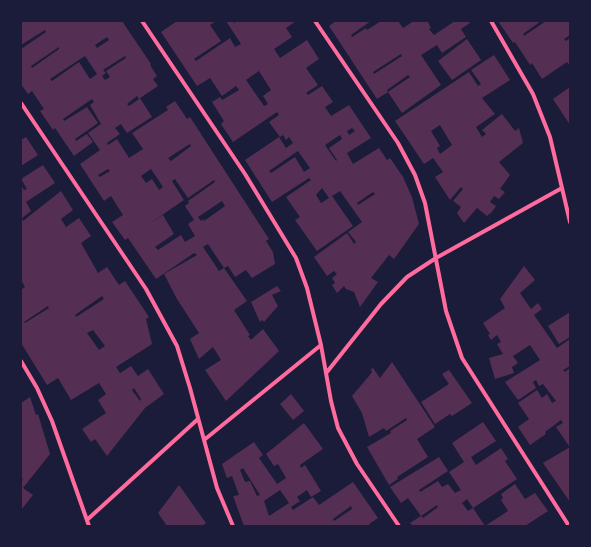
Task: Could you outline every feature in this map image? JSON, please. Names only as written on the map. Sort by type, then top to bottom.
[{"type":"street","points":[[142,21],[245,174],[296,258],[307,288],[327,372],[331,401],[338,428],[357,464],[399,526]]},
{"type":"street","points":[[315,21],[398,143],[415,175],[425,202],[446,311],[462,358],[569,526]]},
{"type":"street","points":[[491,21],[533,94],[550,137],[570,222]]},
{"type":"street","points":[[21,103],[146,289],[177,346],[217,488],[233,526]]},
{"type":"street","points":[[327,372],[386,299],[407,277],[436,258],[562,188]]},
{"type":"street","points":[[565,203],[570,200]]},
{"type":"street","points":[[204,440],[321,345]]},
{"type":"street","points":[[21,361],[37,388],[52,421],[88,519],[89,526]]},
{"type":"street","points":[[88,519],[198,419]]},
{"type":"building","points":[[21,21],[122,21],[151,64],[150,65],[157,76],[153,79],[158,86],[140,98],[152,117],[127,133],[121,124],[115,128],[120,134],[107,143],[108,145],[117,139],[129,158],[143,149],[132,133],[168,110],[166,107],[175,101],[187,119],[190,117],[269,239],[266,241],[273,252],[275,264],[252,278],[246,270],[235,277],[228,266],[224,268],[247,301],[234,310],[250,335],[248,336],[251,340],[263,329],[279,351],[226,401],[205,370],[221,360],[213,347],[199,359],[190,339],[199,333],[177,299],[164,274],[197,255],[194,253],[156,279],[128,238],[125,240],[112,222],[123,215],[111,196],[104,201],[80,164],[100,150],[88,133],[101,124],[90,105],[94,102],[92,99],[63,119],[64,121],[87,107],[98,123],[75,139],[76,141],[87,134],[93,142],[74,156],[55,128],[53,130],[40,111],[44,109],[32,91],[28,94],[21,84],[21,49],[46,32],[45,30],[21,45]],"holes":[[[107,37],[109,40],[97,48],[95,45]],[[59,47],[59,49],[32,68],[31,66]],[[85,56],[97,74],[90,79],[79,62],[52,81],[50,79]],[[125,56],[126,58],[106,71],[110,77],[105,80],[102,76],[106,73],[103,70]],[[137,96],[139,99],[129,106],[127,104]],[[190,144],[191,146],[171,161],[168,158]],[[108,169],[110,171],[100,177],[98,175]],[[151,169],[163,187],[159,190],[152,179],[146,183],[141,176]],[[175,179],[188,198],[214,180],[215,182],[188,201],[189,203],[185,206],[194,220],[188,224],[195,236],[185,242],[181,235],[158,250],[155,247],[174,234],[163,215],[149,224],[184,200],[172,181]],[[222,201],[225,206],[204,221],[203,219],[201,221],[198,217]],[[208,244],[224,268],[219,271],[203,247]]]},
{"type":"building","points":[[177,21],[216,21],[210,25],[221,41],[194,59],[196,61],[230,38],[235,47],[241,44],[226,21],[233,21],[234,23],[237,21],[296,21],[286,28],[292,37],[274,49],[280,58],[307,40],[319,59],[306,68],[318,85],[306,93],[308,95],[322,86],[333,102],[325,107],[331,116],[349,105],[371,138],[347,153],[353,164],[379,148],[387,160],[390,158],[403,177],[412,197],[419,224],[394,259],[389,255],[371,278],[378,282],[360,307],[354,292],[346,289],[344,286],[337,293],[332,285],[335,283],[332,278],[337,274],[334,271],[327,276],[314,257],[347,233],[354,244],[356,242],[348,232],[362,222],[340,191],[332,196],[353,226],[317,251],[295,220],[300,217],[286,197],[311,180],[309,178],[272,202],[245,160],[279,137],[286,148],[293,143],[289,137],[286,140],[283,135],[280,137],[269,122],[279,115],[277,112],[233,142],[221,124],[224,121],[212,102],[220,97],[222,100],[239,90],[236,86],[222,96],[210,78],[197,86],[161,32]],"holes":[[[259,71],[271,90],[263,96],[268,104],[264,106],[246,80]],[[352,128],[355,131],[349,135],[347,131]],[[340,135],[342,139],[329,148],[337,160],[336,161],[325,145]],[[298,151],[310,168],[304,172],[295,157],[271,173],[269,171]],[[322,188],[329,198],[321,203],[316,195]],[[373,192],[375,194],[358,205],[357,203]]]},
{"type":"building","points":[[336,21],[371,21],[351,35],[352,37],[381,21],[398,21],[403,28],[414,21],[429,21],[428,22],[431,28],[429,29],[434,35],[455,21],[469,21],[470,23],[461,29],[466,37],[442,53],[437,45],[421,55],[441,85],[402,113],[388,92],[377,99],[329,26]],"holes":[[[401,54],[402,56],[374,74],[373,72]],[[408,75],[410,77],[388,92],[387,90]]]},
{"type":"building","points":[[498,21],[541,21],[523,34],[524,36],[546,21],[570,21],[570,35],[564,39],[566,41],[570,38],[570,66],[567,62],[542,79],[532,63],[530,65],[515,42],[513,43]]},
{"type":"building","points":[[467,39],[481,60],[452,80],[438,61]]},
{"type":"building","points":[[494,55],[510,80],[482,98],[495,114],[476,127],[482,137],[486,134],[482,130],[502,114],[515,131],[519,128],[523,143],[499,162],[510,175],[500,189],[505,192],[499,199],[494,196],[490,202],[496,206],[492,212],[487,216],[477,208],[464,223],[457,213],[461,207],[453,201],[463,189],[461,187],[450,200],[435,177],[443,172],[433,158],[424,164],[395,121],[469,72],[478,86],[481,84],[471,70]],"holes":[[[440,125],[452,145],[440,154],[437,148],[440,146],[431,131]]]},
{"type":"building","points":[[570,87],[570,125],[553,99]]},
{"type":"building","points":[[26,137],[38,155],[21,166],[21,140]]},
{"type":"building","points":[[43,165],[55,183],[26,202],[31,211],[22,218],[23,221],[61,191],[73,210],[61,219],[66,227],[79,218],[91,236],[81,243],[98,273],[107,267],[119,285],[125,281],[149,317],[146,319],[152,344],[116,367],[120,373],[131,366],[138,376],[148,369],[164,394],[145,408],[107,456],[95,439],[91,442],[82,429],[106,413],[98,400],[106,394],[99,383],[71,400],[58,378],[47,385],[21,343],[21,288],[22,289],[25,287],[21,280],[21,185],[24,190],[27,189],[21,179]],"holes":[[[102,296],[104,299],[76,317],[75,315]],[[48,306],[49,308],[25,323],[24,322]],[[93,330],[105,346],[99,350],[87,333]],[[134,388],[141,399],[140,401],[132,390]]]},
{"type":"building","points":[[524,266],[535,280],[520,293],[531,309],[538,303],[542,309],[534,315],[557,348],[570,339],[570,366],[563,370],[565,372],[570,368],[569,446],[556,427],[563,423],[561,420],[545,432],[546,434],[530,445],[518,427],[529,419],[518,403],[537,390],[542,398],[547,394],[552,403],[556,401],[543,384],[539,386],[536,380],[533,382],[536,388],[518,400],[505,382],[540,360],[530,345],[513,356],[518,363],[512,367],[514,373],[495,379],[489,358],[503,354],[497,344],[501,342],[497,335],[491,340],[488,335],[490,334],[483,323],[505,308],[500,299]]},
{"type":"building","points":[[277,286],[281,291],[272,295],[278,306],[264,322],[262,320],[260,322],[251,302]]},
{"type":"building","points":[[570,312],[570,337],[559,344],[548,326]]},
{"type":"building","points":[[392,362],[435,427],[417,439],[428,457],[397,477],[398,479],[389,485],[367,447],[391,433],[390,431],[407,420],[406,418],[386,431],[384,428],[369,437],[362,413],[352,396],[372,372],[371,369],[373,368],[380,378]]},
{"type":"building","points":[[449,370],[472,403],[452,416],[450,414],[435,424],[421,402],[449,384],[442,374]]},
{"type":"building","points":[[291,394],[304,411],[293,420],[280,404]]},
{"type":"building","points":[[30,397],[36,415],[38,414],[50,454],[23,488],[33,495],[21,510],[21,481],[23,480],[21,476],[21,403]]},
{"type":"building","points":[[483,422],[496,441],[471,457],[476,465],[501,448],[508,459],[505,461],[517,479],[473,508],[485,526],[413,526],[410,523],[421,516],[408,498],[401,503],[390,487],[439,457],[448,471],[419,490],[420,492],[438,481],[442,487],[448,484],[455,493],[461,490],[449,472],[464,462],[452,443]],"holes":[[[467,499],[473,508],[468,511],[462,503]],[[437,505],[438,507],[423,518],[421,516]]]},
{"type":"building","points":[[304,423],[323,449],[300,465],[301,468],[305,465],[321,491],[311,497],[307,490],[297,497],[300,501],[291,507],[293,510],[313,497],[319,505],[353,482],[378,518],[369,524],[371,526],[244,526],[233,496],[239,495],[232,476],[227,478],[222,464],[254,442],[263,455],[259,458],[277,484],[286,478],[278,464],[274,466],[266,454]],"holes":[[[243,468],[260,495],[257,496],[250,481],[245,482],[240,470]],[[280,490],[289,503],[269,516],[264,501]],[[351,506],[352,509],[334,521],[333,519]]]},
{"type":"building","points":[[570,447],[570,502],[543,463]]},
{"type":"building","points":[[515,484],[525,499],[535,493],[548,511],[525,526],[485,526],[508,511],[501,500],[503,498],[501,494]]},
{"type":"building","points":[[179,485],[206,523],[202,526],[167,526],[158,513]]}]
